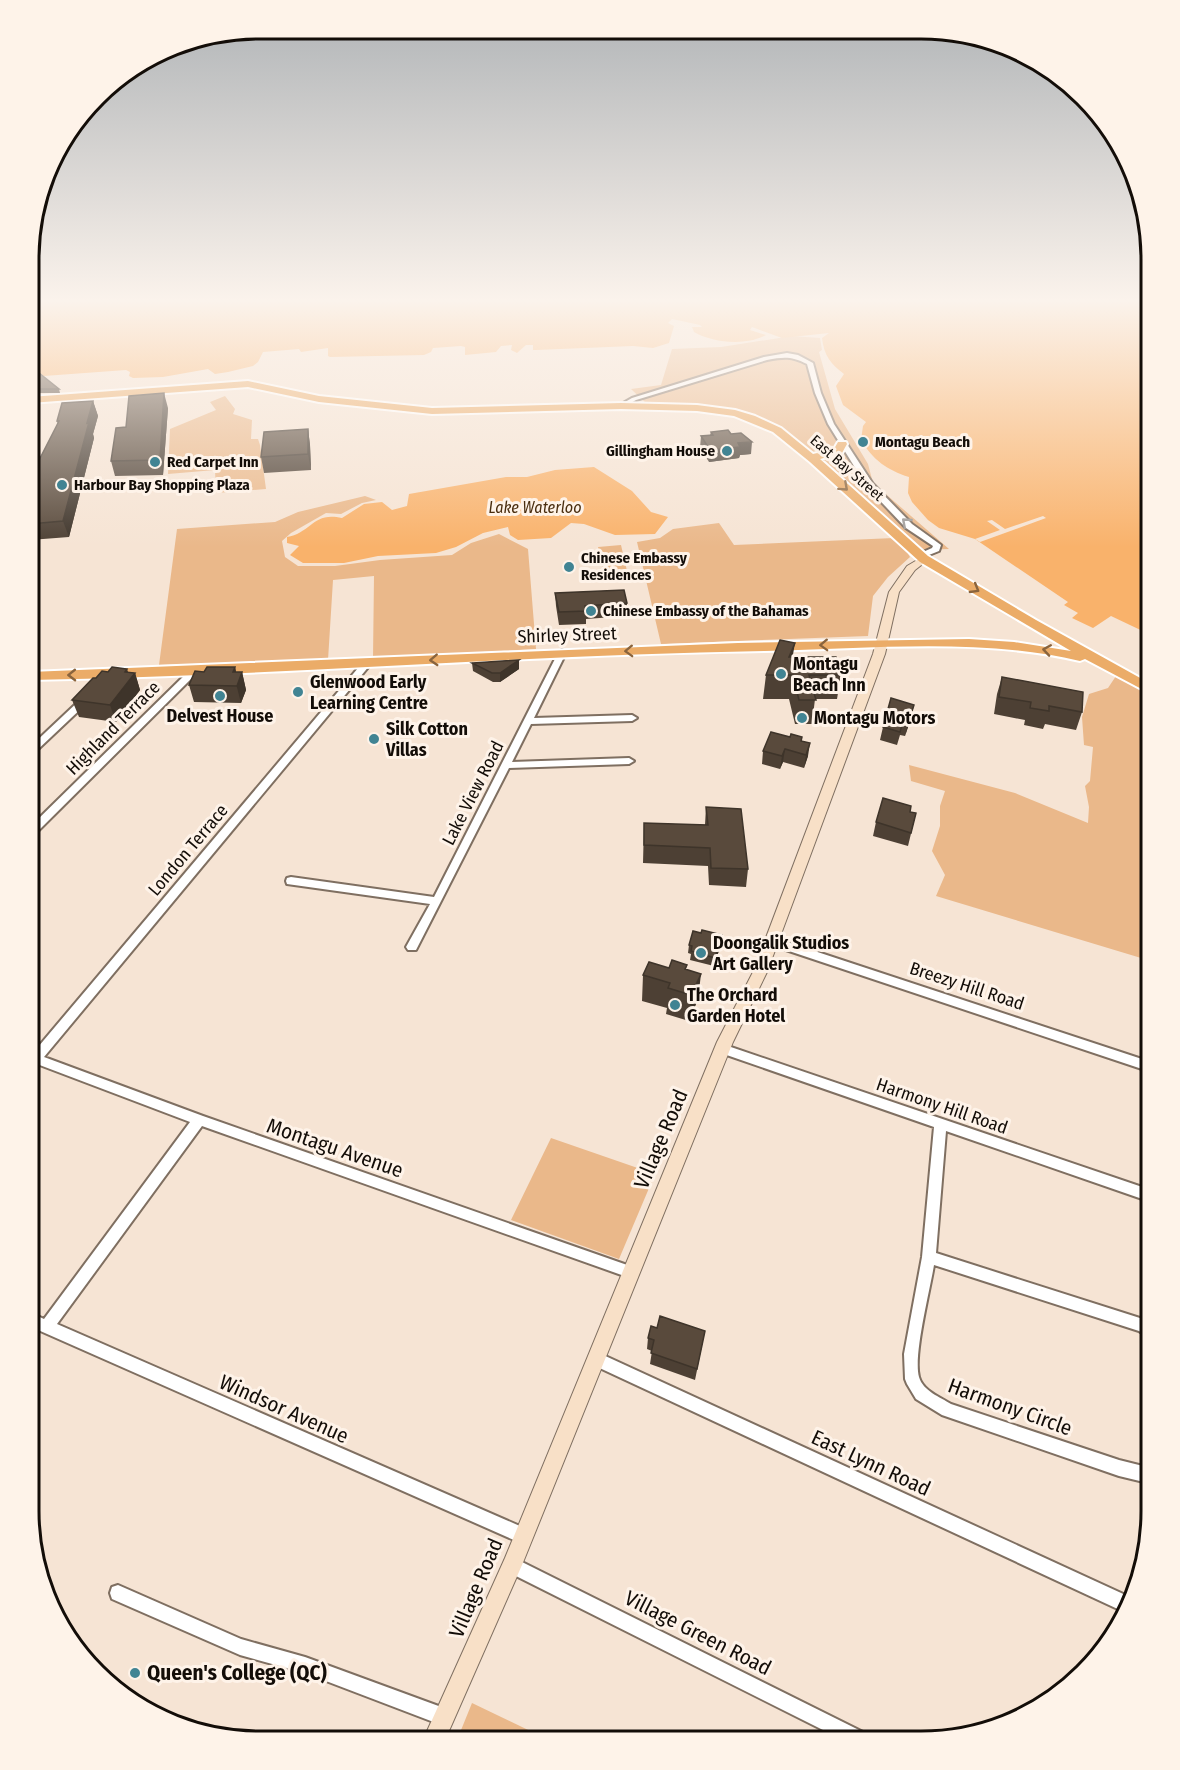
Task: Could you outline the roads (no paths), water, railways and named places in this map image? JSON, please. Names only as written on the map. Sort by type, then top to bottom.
[{"type":"highway","name":"East Bay Street","points":[[39,399],[248,384],[311,398],[432,411],[621,406],[697,408],[735,414],[777,430],[924,559],[1104,664]]},
{"type":"highway","points":[[811,458],[838,451],[842,444]]},
{"type":"highway","points":[[978,643],[1009,636],[1031,623]]},
{"type":"highway","name":"Shirley Street","points":[[39,676],[108,679],[193,672],[562,653],[882,644],[978,643],[1060,652],[1104,664]]},
{"type":"highway","points":[[1104,664],[1141,684]]},
{"type":"main road","name":"Village Road","points":[[438,1731],[512,1565],[722,1049],[760,972],[882,644],[894,592],[911,568],[924,559]]},
{"type":"street","points":[[621,406],[634,399],[689,382]]},
{"type":"street","points":[[815,382],[831,424],[842,444],[887,504],[909,526],[937,545],[936,549],[926,554],[924,559]]},
{"type":"street","name":"Lake View Road","points":[[412,947],[562,653]]},
{"type":"street","name":"London Terrace","points":[[39,1049],[367,663]]},
{"type":"street","name":"Highland Terrace","points":[[39,823],[193,672]]},
{"type":"street","points":[[39,744],[88,698]]},
{"type":"street","points":[[528,721],[632,718]]},
{"type":"street","points":[[506,765],[629,761]]},
{"type":"street","points":[[291,881],[437,901]]},
{"type":"street","name":"Breezy Hill Road","points":[[772,940],[1141,1063]]},
{"type":"street","name":"Harmony Hill Road","points":[[722,1049],[1141,1193]]},
{"type":"street","name":"Montagu Avenue","points":[[39,1060],[199,1120],[630,1272]]},
{"type":"street","points":[[46,1327],[199,1120]]},
{"type":"street","name":"Harmony Circle","points":[[940,1124],[929,1257],[911,1354],[912,1379],[921,1394],[948,1410],[1119,1468],[1141,1473]]},
{"type":"street","points":[[929,1257],[1141,1325]]},
{"type":"street","name":"Windsor Avenue","points":[[39,1324],[523,1536]]},
{"type":"street","name":"East Lynn Road","points":[[596,1359],[1121,1602]]},
{"type":"street","name":"Village Green Road","points":[[512,1565],[843,1731]]},
{"type":"street","points":[[118,1593],[240,1647],[305,1665],[444,1717]]},
{"type":"water","points":[[839,382],[1141,382],[1141,630],[1111,616],[1093,628],[1072,618],[1078,613],[1064,605],[1068,602],[975,539],[939,528],[928,520],[912,502],[908,493],[909,477],[881,463],[861,440],[863,426],[866,422],[843,405],[836,386]]},
{"type":"water","name":"Lake Waterloo","points":[[594,467],[632,491],[651,512],[668,517],[655,534],[615,535],[584,524],[571,523],[551,538],[518,540],[510,535],[508,527],[483,533],[456,547],[436,553],[378,556],[344,563],[303,563],[290,555],[299,546],[287,543],[287,537],[295,535],[325,517],[342,518],[364,504],[382,502],[392,510],[407,506],[409,494],[506,477],[527,477],[555,470]]},
{"type":"place","name":"Montagu Beach","points":[[863,442]]},
{"type":"place","name":"Gillingham House","points":[[727,451]]},
{"type":"place","name":"Red Carpet Inn","points":[[155,462]]},
{"type":"place","name":"Harbour Bay Shopping Plaza","points":[[62,485]]},
{"type":"place","name":"Chinese Embassy Residences","points":[[569,567]]},
{"type":"place","name":"Chinese Embassy of the Bahamas","points":[[591,611]]},
{"type":"place","name":"Montagu Beach Inn","points":[[781,674]]},
{"type":"place","name":"Glenwood Early Learning Centre","points":[[298,692]]},
{"type":"place","name":"Delvest House","points":[[220,696]]},
{"type":"place","name":"Montagu Motors","points":[[802,718]]},
{"type":"place","name":"Silk Cotton Villas","points":[[374,739]]},
{"type":"place","name":"Doongalik Studios Art Gallery","points":[[701,953]]},
{"type":"place","name":"The Orchard Garden Hotel","points":[[675,1005]]},
{"type":"place","name":"Queen's College (QC)","points":[[135,1673]]}]
